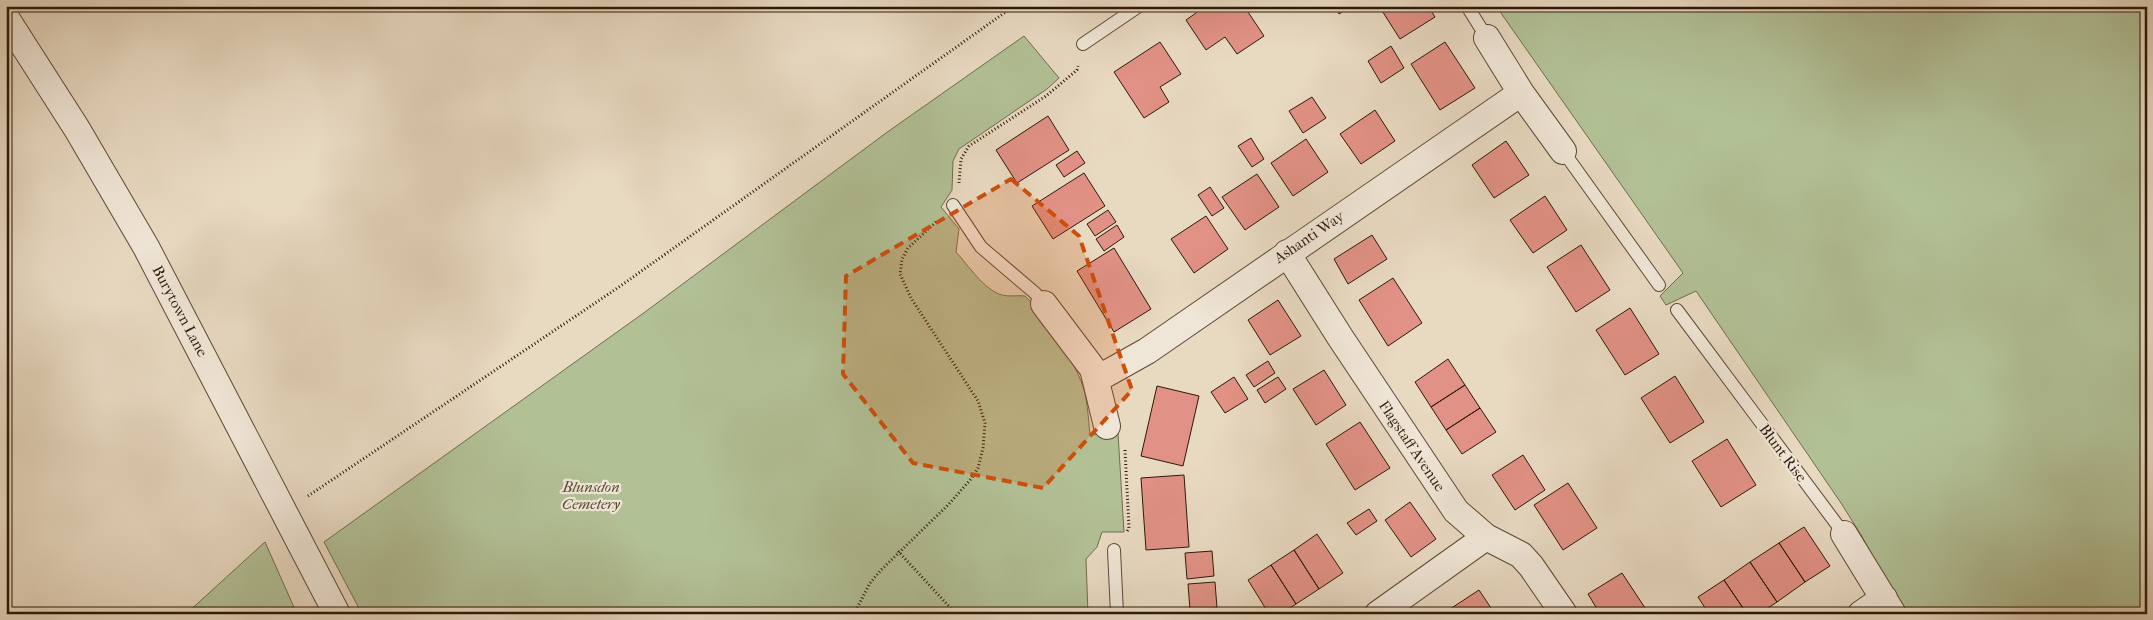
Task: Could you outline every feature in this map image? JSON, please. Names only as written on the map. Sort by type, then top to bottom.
[{"type":"street","name":"Burytown Lane","points":[[6,18],[77,129],[146,247],[337,614]]},
{"type":"street","points":[[1487,38],[1521,93],[1563,152]]},
{"type":"street","name":"Ashanti Way","points":[[1097,379],[1147,351],[1521,93]]},
{"type":"street","name":"Flagstaff Avenue","points":[[1287,253],[1456,511],[1486,537],[1521,555],[1531,566],[1564,614]]},
{"type":"street","points":[[1044,304],[1088,361],[1097,379],[1108,426]]},
{"type":"street","name":"Blunt Rise","points":[[1844,534],[1889,606],[1861,614]]},
{"type":"street","points":[[1378,614],[1486,537]]},
{"type":"lane","points":[[1083,44],[1139,6]]},
{"type":"lane","points":[[1467,6],[1487,38]]},
{"type":"lane","points":[[1563,152],[1660,285]]},
{"type":"lane","points":[[952,203],[981,247],[1035,293],[1044,304]]},
{"type":"lane","name":"Blunt Rise","points":[[1677,310],[1844,534]]},
{"type":"lane","points":[[1114,550],[1117,614]]},
{"type":"path","points":[[284,511],[619,287],[1014,6]]},
{"type":"path","points":[[854,614],[870,583],[898,551],[949,504],[971,479],[978,468],[983,448],[985,423],[978,401],[905,288],[900,274],[905,253],[912,244],[929,230],[952,203],[959,186],[961,159],[969,146],[1046,96],[1077,70],[1083,44]]},
{"type":"path","points":[[1108,426],[1123,425],[1129,528],[1114,550]]},
{"type":"path","points":[[898,551],[956,614]]},
{"type":"highlighted area","points":[[1011,179],[1079,236],[1132,390],[1043,488],[913,463],[843,374],[846,276]]},
{"type":"green space","points":[[1496,6],[2147,6],[2147,614],[1905,614],[1841,503],[1696,291],[1666,305],[1660,296],[1683,273]]},
{"type":"green space","name":"Blunsdon Cemetery","points":[[1024,36],[1059,78],[1047,89],[959,149],[953,161],[952,190],[941,207],[959,229],[956,252],[977,276],[989,288],[1002,295],[1025,296],[1039,310],[1036,313],[1067,355],[1081,381],[1086,401],[1090,435],[1118,433],[1124,532],[1102,532],[1097,547],[1086,559],[1088,614],[362,614],[324,542],[645,312],[886,133]]},
{"type":"green space","points":[[265,542],[297,614],[186,614]]},
{"type":"building","points":[[1206,6],[1244,6],[1264,36],[1237,54],[1225,37],[1206,50],[1186,20]]},
{"type":"building","points":[[1334,6],[1352,6],[1339,14]]},
{"type":"building","points":[[1379,6],[1428,6],[1435,17],[1400,39]]},
{"type":"building","points":[[1160,42],[1181,74],[1160,87],[1169,102],[1144,118],[1114,72]]},
{"type":"building","points":[[1445,42],[1475,88],[1440,110],[1411,64]]},
{"type":"building","points":[[1391,46],[1404,68],[1381,83],[1368,61]]},
{"type":"building","points":[[1312,97],[1326,118],[1303,133],[1289,111]]},
{"type":"building","points":[[1375,110],[1395,141],[1361,164],[1340,134]]},
{"type":"building","points":[[1048,116],[1069,150],[1017,183],[996,150]]},
{"type":"building","points":[[1251,138],[1264,159],[1252,167],[1238,146]]},
{"type":"building","points":[[1306,139],[1328,172],[1293,196],[1271,163]]},
{"type":"building","points":[[1506,141],[1529,175],[1494,198],[1472,165]]},
{"type":"building","points":[[1077,151],[1085,163],[1064,177],[1056,165]]},
{"type":"building","points":[[1084,173],[1105,206],[1053,239],[1032,206]]},
{"type":"building","points":[[1257,174],[1279,207],[1245,230],[1222,197]]},
{"type":"building","points":[[1210,187],[1224,208],[1212,216],[1198,195]]},
{"type":"building","points":[[1545,196],[1567,230],[1533,253],[1510,220]]},
{"type":"building","points":[[1108,210],[1116,222],[1095,236],[1087,224]]},
{"type":"building","points":[[1206,216],[1228,249],[1194,273],[1171,239]]},
{"type":"building","points":[[1117,225],[1124,237],[1104,251],[1096,239]]},
{"type":"building","points":[[1372,235],[1387,259],[1348,284],[1334,259]]},
{"type":"building","points":[[1581,245],[1610,290],[1576,312],[1547,267]]},
{"type":"building","points":[[1114,248],[1151,309],[1114,332],[1077,271]]},
{"type":"building","points":[[1393,278],[1422,323],[1388,346],[1359,300]]},
{"type":"building","points":[[1278,300],[1301,336],[1270,355],[1248,320]]},
{"type":"building","points":[[1630,308],[1659,354],[1625,375],[1596,330]]},
{"type":"building","points":[[1448,359],[1465,385],[1431,407],[1415,382]]},
{"type":"building","points":[[1268,361],[1275,373],[1254,387],[1246,375]]},
{"type":"building","points":[[1324,370],[1346,405],[1316,425],[1293,389]]},
{"type":"building","points":[[1675,376],[1704,422],[1670,443],[1641,398]]},
{"type":"building","points":[[1234,377],[1248,399],[1225,413],[1211,392]]},
{"type":"building","points":[[1278,377],[1286,389],[1265,403],[1257,390]]},
{"type":"building","points":[[1465,385],[1480,408],[1446,430],[1431,407]]},
{"type":"building","points":[[1157,386],[1199,396],[1183,466],[1141,456]]},
{"type":"building","points":[[1480,408],[1496,432],[1462,454],[1446,430]]},
{"type":"building","points":[[1360,422],[1390,468],[1355,490],[1326,444]]},
{"type":"building","points":[[1727,439],[1756,485],[1721,507],[1692,461]]},
{"type":"building","points":[[1523,455],[1545,490],[1515,510],[1492,475]]},
{"type":"building","points":[[1184,475],[1189,547],[1146,550],[1141,478]]},
{"type":"building","points":[[1568,483],[1597,528],[1563,550],[1534,505]]},
{"type":"building","points":[[1410,502],[1436,539],[1411,557],[1385,520]]},
{"type":"building","points":[[1369,509],[1377,521],[1356,535],[1347,523]]},
{"type":"building","points":[[1804,527],[1830,566],[1805,582],[1779,543]]},
{"type":"building","points":[[1317,534],[1343,573],[1319,589],[1294,550]]},
{"type":"building","points":[[1779,543],[1805,582],[1777,602],[1750,562]]},
{"type":"building","points":[[1294,550],[1319,589],[1296,604],[1271,565]]},
{"type":"building","points":[[1212,551],[1214,576],[1187,579],[1185,553]]},
{"type":"building","points":[[1750,562],[1777,602],[1759,614],[1747,614],[1724,580]]},
{"type":"building","points":[[1271,565],[1296,604],[1281,614],[1269,614],[1248,580]]},
{"type":"building","points":[[1622,573],[1649,614],[1600,614],[1588,594]]},
{"type":"building","points":[[1724,580],[1747,614],[1709,614],[1698,597]]},
{"type":"building","points":[[1215,582],[1217,608],[1190,610],[1188,584]]},
{"type":"building","points":[[1479,590],[1495,614],[1444,613]]}]
